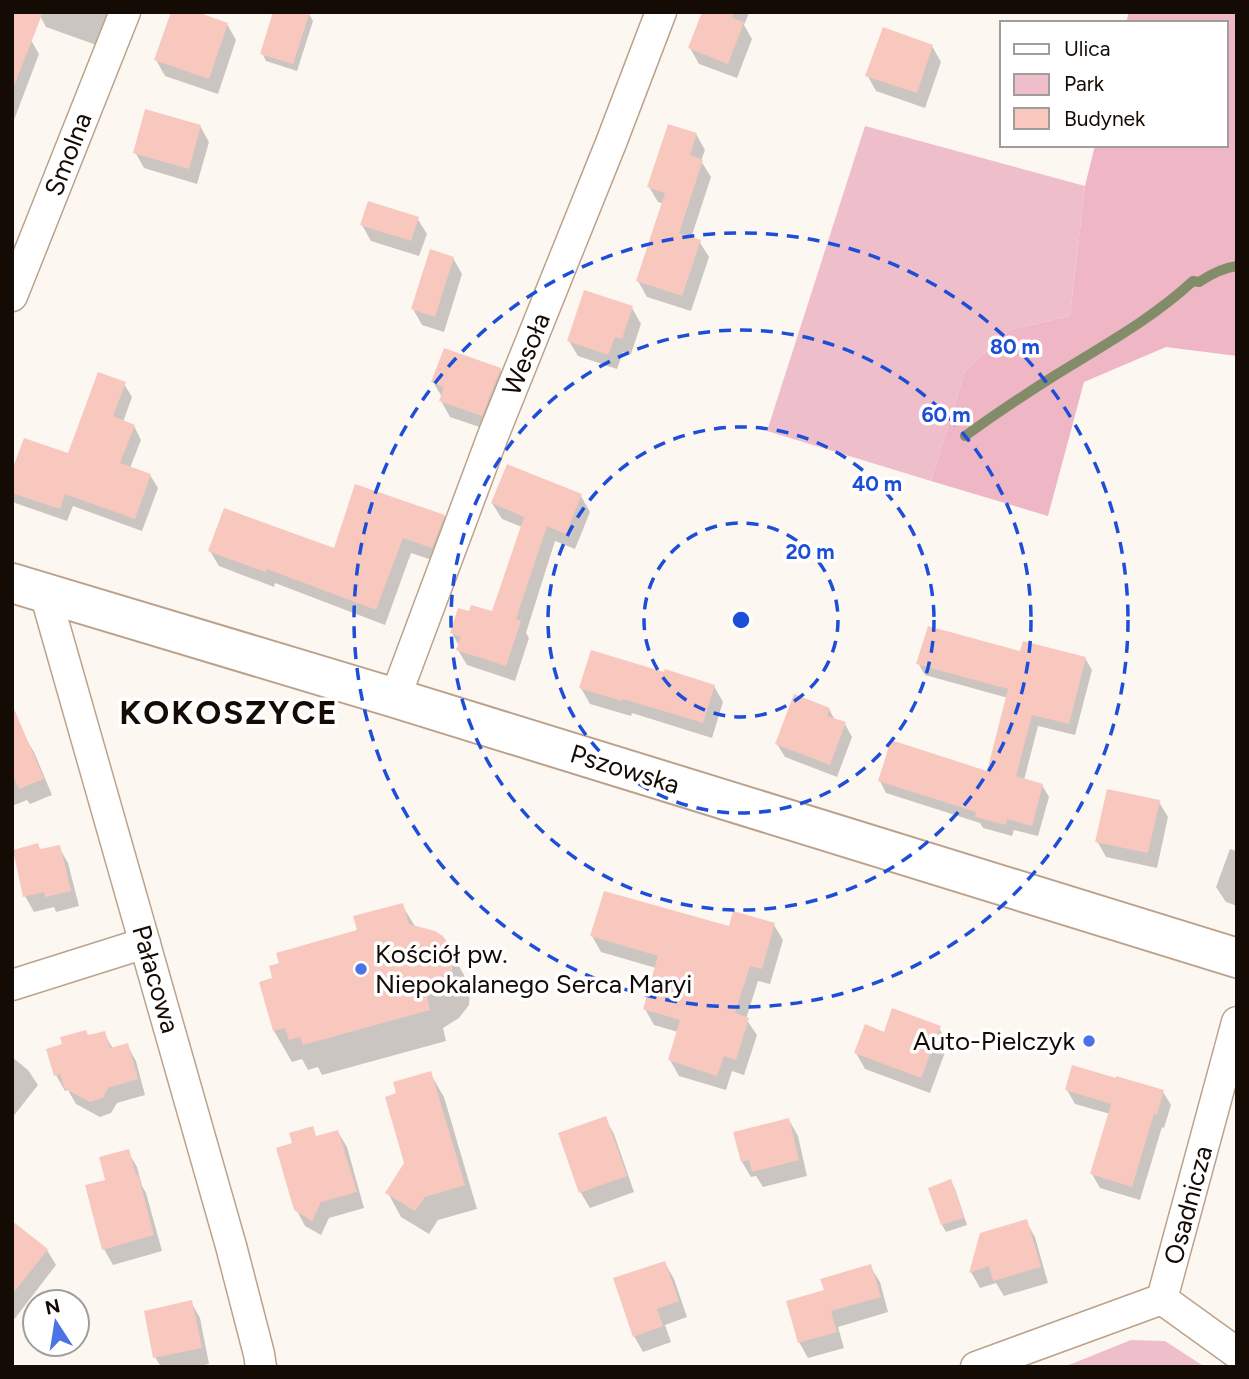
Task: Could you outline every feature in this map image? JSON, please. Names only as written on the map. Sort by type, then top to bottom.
[{"type":"main road","name":"Pszowska","points":[[29,588],[1237,958]]},
{"type":"street","name":"Smolna","points":[[12,296],[125,12]]},
{"type":"street","name":"Wesoła","points":[[395,698],[494,433],[661,12]]},
{"type":"street","name":"Pałacowa","points":[[29,588],[145,943],[231,1246],[261,1367]]},
{"type":"street","points":[[12,985],[145,943]]},
{"type":"street","name":"Osadnicza","points":[[1237,1022],[1163,1299],[1237,1353]]},
{"type":"street","points":[[976,1367],[1163,1299]]},
{"type":"green space","points":[[865,126],[1085,186],[1070,316],[1010,330],[965,371],[931,481],[767,431]]},
{"type":"green space","points":[[1131,1340],[1165,1341],[1205,1367],[1064,1367]]},
{"type":"shaded area","points":[[1129,12],[1237,12],[1237,356],[1166,347],[1084,382],[1048,516],[931,481],[965,371],[1010,330],[1070,316],[1085,186],[1095,147],[1228,147],[1228,21],[1127,21]]},
{"type":"building","points":[[12,12],[43,12],[14,86],[12,85]]},
{"type":"building","points":[[171,12],[197,12],[228,23],[209,79],[154,60]]},
{"type":"building","points":[[273,12],[310,12],[293,64],[260,54]]},
{"type":"building","points":[[702,12],[734,12],[732,18],[744,22],[728,64],[688,48]]},
{"type":"building","points":[[883,27],[933,45],[917,93],[865,76]]},
{"type":"building","points":[[145,109],[201,125],[189,169],[133,153]]},
{"type":"building","points":[[668,124],[697,133],[690,155],[703,160],[679,233],[701,240],[682,296],[636,281],[665,193],[647,187]]},
{"type":"building","points":[[368,201],[419,217],[411,241],[360,225]]},
{"type":"building","points":[[430,249],[454,257],[435,317],[411,309]]},
{"type":"building","points":[[584,290],[633,306],[622,339],[615,337],[608,355],[567,341]]},
{"type":"building","points":[[444,348],[501,368],[482,416],[439,401],[444,387],[431,382]]},
{"type":"building","points":[[98,372],[126,382],[113,416],[135,425],[120,463],[151,474],[135,519],[65,494],[60,509],[12,493],[12,470],[24,438],[68,453]]},
{"type":"building","points":[[507,464],[582,494],[566,534],[547,526],[516,619],[521,621],[506,666],[456,650],[461,637],[450,633],[458,608],[469,611],[471,605],[492,611],[524,517],[491,503]]},
{"type":"building","points":[[355,484],[445,515],[432,548],[403,538],[376,610],[267,569],[265,572],[208,551],[224,508],[334,548]]},
{"type":"building","points":[[928,626],[1020,651],[1023,641],[1086,657],[1069,724],[1032,715],[1016,776],[1043,784],[1032,826],[1007,819],[1006,825],[975,817],[976,812],[878,781],[891,740],[987,771],[1008,689],[916,664]]},
{"type":"building","points":[[591,650],[715,685],[703,723],[579,688]]},
{"type":"building","points":[[794,694],[830,708],[827,716],[846,722],[830,765],[775,744]]},
{"type":"building","points":[[12,704],[44,779],[19,789],[12,773]]},
{"type":"building","points":[[1107,789],[1160,800],[1148,853],[1095,842]]},
{"type":"building","points":[[38,843],[40,849],[60,845],[71,891],[45,897],[44,892],[23,897],[13,850]]},
{"type":"building","points":[[604,891],[729,926],[733,911],[775,923],[762,969],[750,966],[735,1013],[749,1018],[736,1060],[724,1056],[717,1076],[668,1060],[680,1020],[643,1009],[658,956],[590,936]]},
{"type":"building","name":"Kościół pw. Niepokalanego Serca Maryi","points":[[403,903],[409,924],[435,931],[443,936],[451,948],[452,973],[442,987],[427,997],[430,1010],[303,1045],[300,1037],[289,1040],[285,1028],[273,1031],[259,982],[272,978],[269,966],[279,963],[276,953],[357,930],[353,916]]},
{"type":"building","points":[[892,1008],[941,1026],[921,1078],[854,1053],[865,1024],[884,1032]]},
{"type":"building","points":[[86,1030],[88,1035],[105,1031],[110,1048],[128,1043],[138,1079],[108,1088],[103,1098],[90,1102],[64,1088],[60,1074],[54,1076],[46,1049],[62,1044],[60,1037]]},
{"type":"building","points":[[1072,1065],[1164,1090],[1132,1187],[1090,1174],[1111,1104],[1065,1090]]},
{"type":"building","points":[[431,1071],[465,1185],[425,1197],[415,1211],[385,1193],[404,1163],[385,1097],[396,1093],[393,1082]]},
{"type":"building","points":[[606,1116],[627,1176],[579,1193],[558,1133]]},
{"type":"building","points":[[789,1118],[799,1160],[752,1172],[749,1160],[741,1162],[733,1132]]},
{"type":"building","points":[[313,1126],[316,1136],[338,1130],[357,1192],[321,1202],[312,1221],[294,1210],[276,1148],[292,1143],[289,1133]]},
{"type":"building","points":[[129,1149],[154,1235],[102,1250],[85,1185],[105,1180],[99,1157]]},
{"type":"building","points":[[951,1179],[964,1218],[941,1225],[928,1188]]},
{"type":"building","points":[[1027,1219],[1041,1267],[993,1281],[989,1266],[969,1273],[980,1233]]},
{"type":"building","points":[[12,1221],[48,1249],[12,1295]]},
{"type":"building","points":[[665,1261],[679,1301],[657,1309],[663,1326],[633,1337],[613,1278]]},
{"type":"building","points":[[871,1264],[881,1297],[831,1311],[837,1332],[798,1343],[786,1301],[824,1290],[820,1279]]},
{"type":"building","points":[[192,1300],[202,1348],[153,1358],[144,1311]]},
{"type":"waterway","points":[[965,436],[1032,390],[1144,320],[1193,281],[1199,282],[1226,268],[1237,266]]},
{"type":"place","name":"Kościół pw. Niepokalanego Serca Maryi","points":[[361,969]]},
{"type":"place","name":"Auto-Pielczyk","points":[[1089,1041]]},
{"type":"district","name":"KOKOSZYCE","points":[[229,712]]}]
